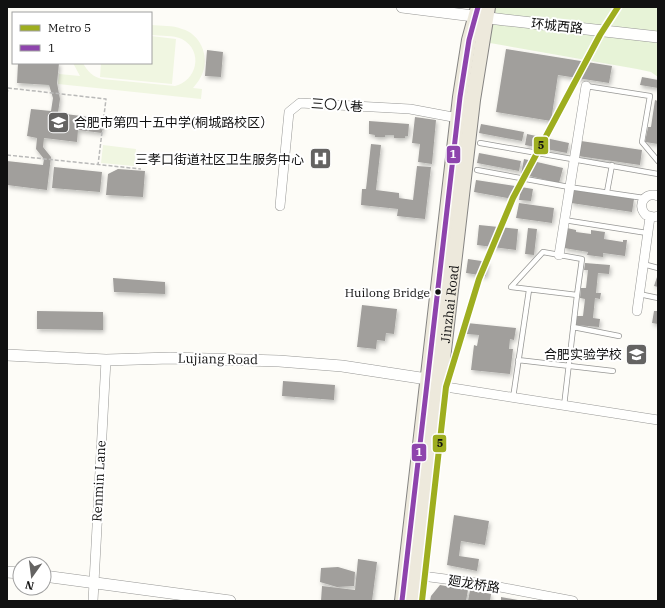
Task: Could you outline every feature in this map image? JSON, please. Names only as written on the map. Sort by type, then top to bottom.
[{"type":"main road","name":"Jinzhai Road","points":[[402,601],[458,118],[469,40],[482,13]]},
{"type":"main road","name":"Jinzhai Road","points":[[415,601],[482,13]]},
{"type":"street","name":"环城西路","points":[[402,7],[482,13],[658,37]]},
{"type":"street","points":[[558,254],[586,86]]},
{"type":"street","name":"三〇八巷","points":[[280,206],[288,112],[300,103],[410,109],[458,118]]},
{"type":"street","points":[[637,311],[648,233],[654,216],[646,215],[641,205],[644,198],[652,194],[658,196]]},
{"type":"street","name":"Lujiang Road","points":[[7,355],[106,360],[170,358],[279,361],[342,366],[427,379]]},
{"type":"street","name":"Renmin Lane","points":[[93,601],[106,360]]},
{"type":"street","points":[[446,387],[658,420]]},
{"type":"street","name":"廻龙桥路","points":[[422,576],[484,584],[573,601]]},
{"type":"street","points":[[52,577],[230,601]]},
{"type":"lane","points":[[586,86],[650,96],[642,142],[658,160]]},
{"type":"lane","points":[[480,143],[658,174]]},
{"type":"lane","points":[[607,192],[612,165]]},
{"type":"lane","points":[[477,170],[569,187],[644,198]]},
{"type":"lane","points":[[564,220],[648,233]]},
{"type":"lane","points":[[564,406],[582,259],[543,252],[511,287],[577,295]]},
{"type":"lane","points":[[643,264],[658,268]]},
{"type":"lane","points":[[513,398],[528,290]]},
{"type":"lane","points":[[639,294],[658,298]]},
{"type":"lane","points":[[573,327],[619,336]]},
{"type":"lane","points":[[518,360],[613,372]]},
{"type":"path","points":[[7,94],[8,88],[106,99],[98,165]]},
{"type":"path","points":[[7,155],[141,169]]},
{"type":"green space","points":[[495,7],[658,7],[658,77],[651,72],[637,69],[490,43]]},
{"type":"green space","points":[[152,25],[171,26],[188,32],[194,35],[202,46],[205,65],[201,76],[193,88],[202,89],[201,99],[58,84],[59,74],[80,76],[74,64],[84,64],[86,69],[96,77],[102,79],[175,86],[183,83],[193,72],[195,58],[189,44],[182,39],[171,36],[152,35]]},
{"type":"green space","points":[[152,36],[176,39],[172,84],[100,77],[101,64],[152,64]]},
{"type":"green space","points":[[103,145],[136,149],[134,166],[101,163]]},
{"type":"building","points":[[506,49],[612,66],[609,83],[558,75],[551,121],[496,112]]},
{"type":"building","points":[[207,50],[223,52],[221,77],[205,76]]},
{"type":"building","points":[[18,64],[59,64],[57,83],[60,99],[58,113],[104,119],[102,133],[78,130],[77,142],[44,138],[43,147],[51,157],[47,190],[7,185],[7,161],[43,165],[44,159],[36,149],[37,138],[27,136],[31,109],[51,111],[53,98],[49,85],[17,83]]},
{"type":"building","points":[[642,77],[658,80],[658,88],[640,85]]},
{"type":"building","points":[[655,100],[658,101],[658,144],[645,142],[648,127],[651,127]]},
{"type":"building","points":[[415,117],[436,120],[432,164],[418,162],[420,144],[412,143]]},
{"type":"building","points":[[369,121],[409,124],[408,136],[405,136],[405,138],[394,138],[394,135],[375,137],[375,135],[369,134]]},
{"type":"building","points":[[481,124],[524,132],[522,141],[479,133]]},
{"type":"building","points":[[527,134],[569,143],[567,153],[525,145]]},
{"type":"building","points":[[581,141],[642,150],[640,165],[578,156]]},
{"type":"building","points":[[371,144],[381,145],[376,190],[399,193],[399,198],[413,200],[417,166],[431,167],[425,219],[397,216],[398,209],[361,205],[362,189],[366,189]]},
{"type":"building","points":[[479,153],[521,161],[519,171],[477,163]]},
{"type":"building","points":[[524,159],[563,168],[559,183],[521,174]]},
{"type":"building","points":[[54,167],[102,172],[100,192],[52,188]]},
{"type":"building","points":[[118,169],[145,171],[143,197],[106,195],[108,174]]},
{"type":"building","points":[[476,180],[515,186],[513,199],[474,192]]},
{"type":"building","points":[[521,187],[533,189],[531,201],[519,200]]},
{"type":"building","points":[[573,190],[634,199],[632,212],[571,203]]},
{"type":"building","points":[[519,203],[554,208],[552,223],[516,218]]},
{"type":"building","points":[[479,225],[518,229],[516,250],[477,245]]},
{"type":"building","points":[[528,228],[537,229],[534,255],[525,254]]},
{"type":"building","points":[[567,228],[576,230],[576,232],[591,234],[591,230],[605,232],[604,239],[623,242],[623,240],[627,240],[625,256],[603,253],[603,257],[587,255],[588,252],[564,248]]},
{"type":"building","points":[[468,259],[488,262],[486,276],[466,273]]},
{"type":"building","points":[[585,263],[610,265],[609,274],[598,273],[596,293],[601,293],[600,299],[595,298],[593,318],[600,319],[599,327],[576,325],[577,316],[583,316],[585,299],[580,298],[581,288],[586,288],[588,270],[584,270]]},
{"type":"building","points":[[658,274],[658,287],[654,286]]},
{"type":"building","points":[[113,278],[165,282],[165,294],[114,292]]},
{"type":"building","points":[[362,305],[397,309],[394,334],[386,333],[385,341],[377,340],[376,349],[357,347]]},
{"type":"building","points":[[37,311],[103,312],[103,330],[37,329]]},
{"type":"building","points":[[654,311],[658,311],[658,324],[652,323]]},
{"type":"building","points":[[467,323],[516,328],[514,340],[510,339],[509,349],[513,349],[510,374],[471,370],[474,345],[477,346],[479,335],[466,334]]},
{"type":"building","points":[[283,381],[335,385],[334,400],[282,396]]},
{"type":"building","points":[[454,515],[489,521],[485,545],[461,541],[459,556],[479,559],[477,571],[447,565]]},
{"type":"building","points":[[358,559],[377,562],[372,601],[321,601],[322,586],[355,590]]},
{"type":"building","points":[[338,567],[355,572],[354,586],[337,587],[320,582],[321,568]]},
{"type":"building","points":[[440,585],[468,590],[466,601],[430,601],[431,596]]},
{"type":"building","points":[[470,590],[491,594],[490,601],[468,601]]},
{"type":"building","points":[[501,597],[518,600],[518,601],[501,601]]},
{"type":"metro line","name":"5","points":[[422,601],[446,387],[479,279],[513,198],[600,35],[618,7]]},
{"type":"transit line","name":"1","points":[[402,601],[460,97],[469,40],[478,7]]},
{"type":"place","name":"合肥市第四十五中学(桐城路校区）","points":[[58,122]]},
{"type":"place","name":"三孝口街道社区卫生服务中心","points":[[320,159]]},
{"type":"place","name":"Huilong Bridge","points":[[438,292]]},
{"type":"place","name":"合肥实验学校","points":[[637,354]]}]
